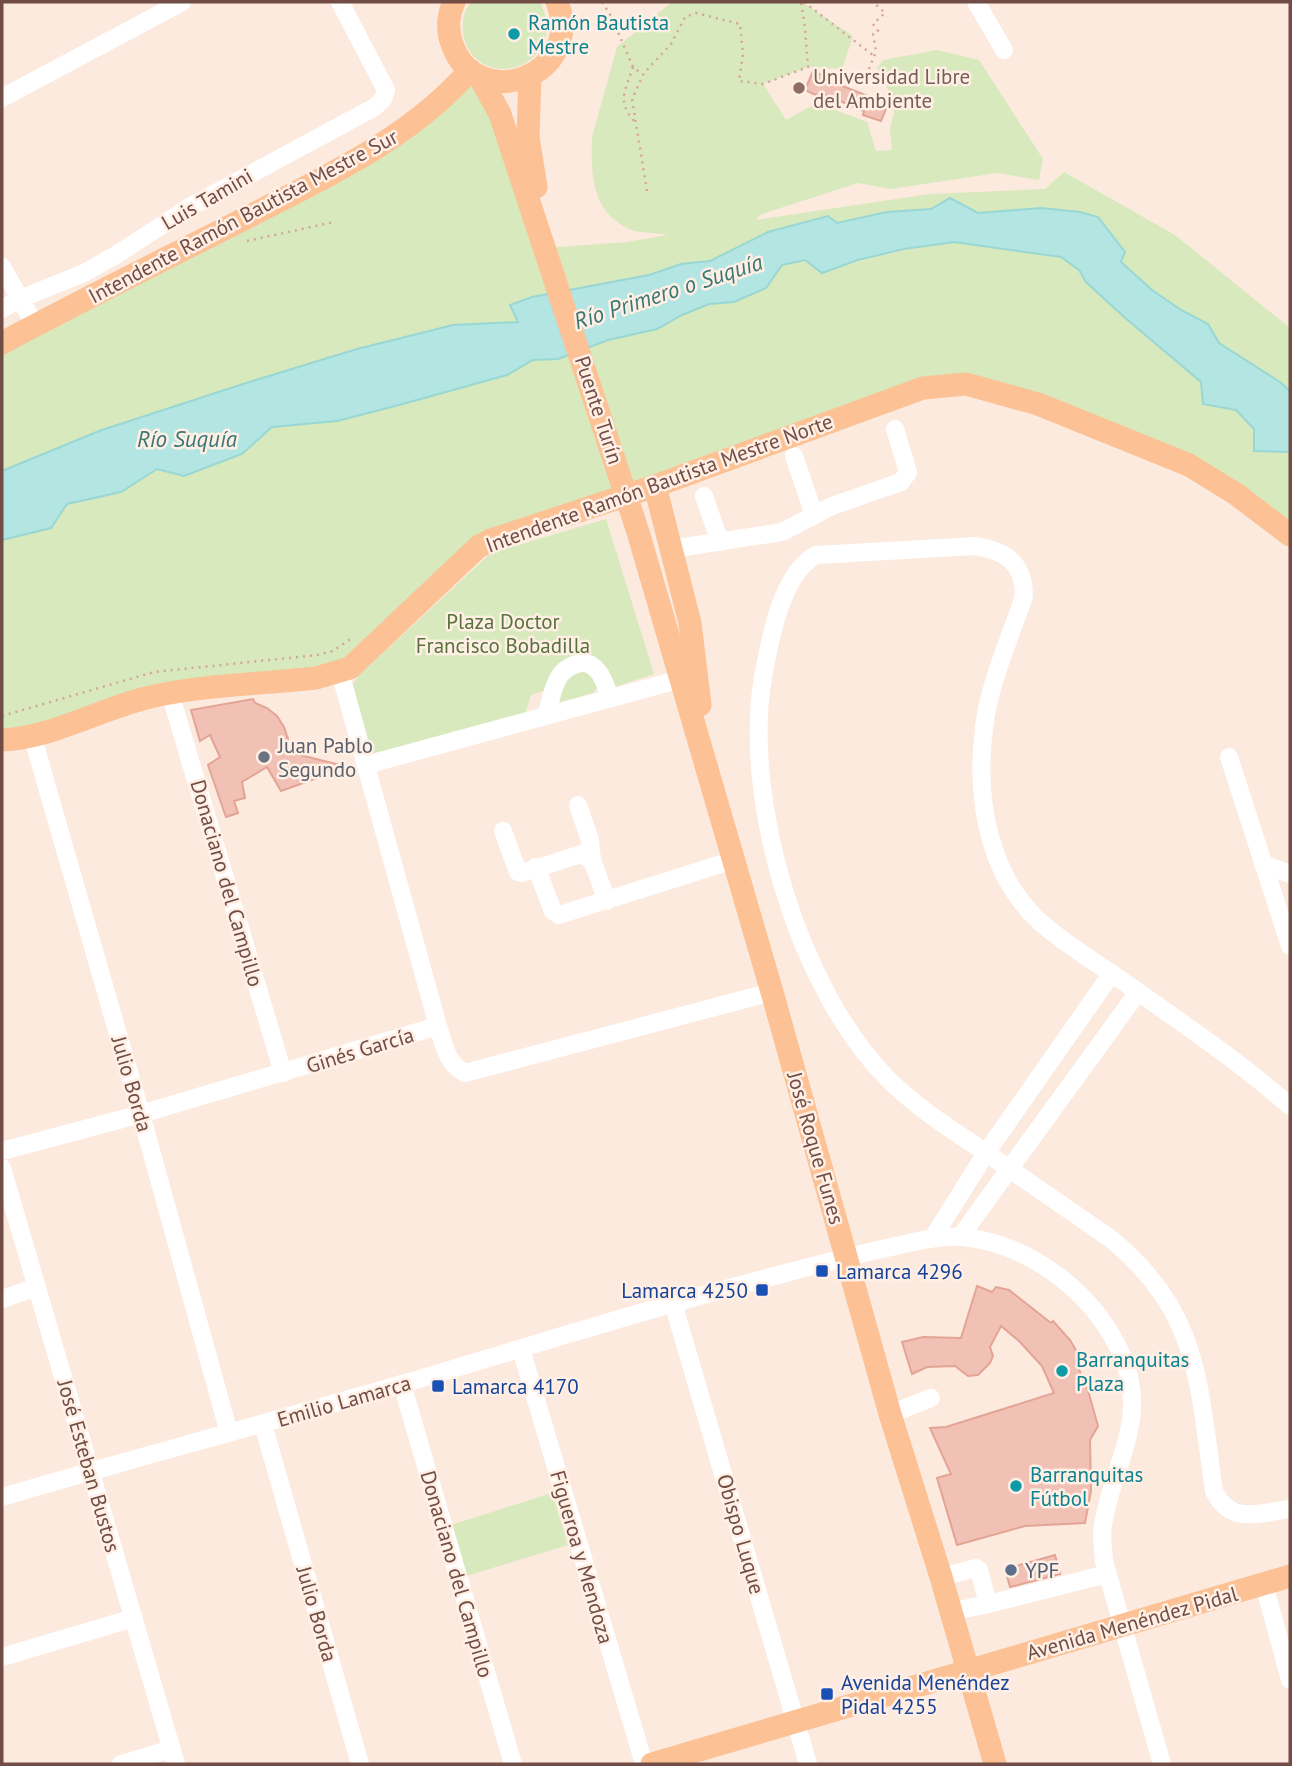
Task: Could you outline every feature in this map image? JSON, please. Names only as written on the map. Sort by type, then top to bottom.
[{"type":"main road","name":"Puente Turín","points":[[447,7],[453,47],[457,56],[475,73],[500,114],[638,532]]},
{"type":"main road","points":[[475,73],[489,80],[510,82],[530,76],[547,63],[558,46],[562,7]]},
{"type":"main road","name":"Intendente Ramón Bautista Mestre Sur","points":[[2,344],[318,181],[401,133],[475,73]]},
{"type":"main road","name":"Puente Turín","points":[[530,76],[528,136],[546,248]]},
{"type":"main road","name":"Intendente Ramón Bautista Mestre Norte","points":[[2,740],[32,736],[170,692],[316,678],[340,673],[350,668],[478,547],[491,540],[656,486],[923,388],[966,384],[1038,404],[1189,465],[1236,494],[1290,535]]},
{"type":"main road","points":[[656,486],[690,623],[710,781]]},
{"type":"main road","name":"José Roque Funes","points":[[638,532],[772,992],[890,1414],[995,1764]]},
{"type":"main road","name":"Avenida Menéndez Pidal","points":[[652,1764],[1290,1576]]},
{"type":"street","points":[[2,98],[182,2]]},
{"type":"street","name":"Luis Tamini","points":[[2,309],[116,256],[188,208],[375,107],[383,99],[386,90],[340,2]]},
{"type":"street","points":[[976,2],[1004,50]]},
{"type":"street","points":[[2,267],[36,325]]},
{"type":"street","points":[[671,549],[782,532],[832,506],[901,482],[908,472],[895,429]]},
{"type":"street","points":[[794,456],[814,515]]},
{"type":"street","points":[[704,496],[720,542]]},
{"type":"street","points":[[1290,1106],[1138,992],[1046,928],[1030,912],[1006,879],[988,830],[981,797],[984,726],[989,699],[1024,596],[1024,580],[1020,571],[1000,551],[975,547],[816,555],[806,560],[796,572],[769,642],[757,726],[764,802],[780,875],[818,977],[834,1007],[867,1056],[911,1100],[1111,1239],[1134,1258],[1166,1297],[1189,1343],[1197,1375],[1214,1491],[1219,1502],[1237,1514],[1290,1508]]},
{"type":"street","points":[[547,714],[560,675],[566,669],[581,663],[588,663],[600,673],[610,698]]},
{"type":"street","points":[[340,673],[438,1026]]},
{"type":"street","points":[[366,765],[681,679]]},
{"type":"street","name":"Donaciano del Campillo","points":[[170,692],[283,1073]]},
{"type":"street","name":"Julio Borda","points":[[32,736],[229,1433]]},
{"type":"street","points":[[1229,757],[1263,864],[1287,924],[1290,946]]},
{"type":"street","points":[[578,805],[590,840],[592,860],[607,901]]},
{"type":"street","points":[[503,831],[514,868],[518,872],[581,854],[592,860]]},
{"type":"street","points":[[536,867],[553,911],[559,915],[734,860]]},
{"type":"street","points":[[1263,864],[1290,874]]},
{"type":"street","points":[[932,1239],[986,1153],[1112,974]]},
{"type":"street","name":"Ginés García","points":[[2,1151],[141,1114],[438,1026],[448,1057],[453,1065],[465,1073],[772,992]]},
{"type":"street","points":[[960,1237],[1138,992]]},
{"type":"street","name":"José Esteban Bustos","points":[[2,1168],[174,1757]]},
{"type":"street","name":"Emilio Lamarca","points":[[2,1497],[402,1384],[673,1303],[847,1256],[932,1239],[960,1237],[987,1242],[1035,1261],[1074,1288],[1092,1307],[1118,1347],[1130,1380],[1131,1429],[1102,1528],[1104,1561],[1162,1764]]},
{"type":"street","points":[[2,1299],[37,1287]]},
{"type":"street","name":"Obispo Luque","points":[[673,1303],[808,1764]]},
{"type":"street","name":"Figueroa y Mendoza","points":[[521,1349],[644,1764]]},
{"type":"street","name":"Donaciano del Campillo","points":[[402,1384],[513,1764]]},
{"type":"street","points":[[890,1414],[931,1398]]},
{"type":"street","name":"Julio Borda","points":[[263,1424],[360,1764]]},
{"type":"street","points":[[941,1577],[979,1570],[988,1604]]},
{"type":"street","points":[[950,1612],[1107,1574]]},
{"type":"street","points":[[1264,1584],[1290,1680]]},
{"type":"street","points":[[2,1657],[134,1618]]},
{"type":"street","points":[[121,1764],[174,1757]]},
{"type":"path","points":[[602,2],[633,67],[643,76]]},
{"type":"path","points":[[802,2],[874,56]]},
{"type":"path","points":[[647,191],[632,99],[643,76],[671,44],[685,18],[696,13],[740,24],[743,54],[739,81],[763,84],[808,67],[802,2]]},
{"type":"path","points":[[869,69],[876,51],[873,34],[878,32],[873,24],[885,13],[873,2]]},
{"type":"path","points":[[633,67],[623,94],[624,109],[635,122]]},
{"type":"path","points":[[245,241],[334,222]]},
{"type":"green space","points":[[471,2],[540,2],[547,24],[544,42],[534,56],[520,65],[504,69],[488,66],[473,56],[464,38],[464,14]]},
{"type":"green space","points":[[672,2],[802,2],[853,36],[842,69],[808,67],[763,84],[786,120],[817,103],[867,122],[876,151],[892,150],[890,129],[894,113],[887,87],[877,68],[883,60],[937,50],[979,60],[1043,159],[1039,180],[997,173],[891,189],[858,183],[762,214],[755,220],[930,194],[1045,189],[1064,172],[1175,235],[1290,328],[1290,391],[1219,343],[1208,324],[1152,290],[1120,262],[1125,252],[1042,208],[978,213],[950,198],[932,209],[887,212],[837,223],[828,216],[768,232],[710,261],[681,264],[519,322],[453,325],[357,349],[99,431],[2,471],[2,343],[319,181],[470,70],[546,248],[627,242],[667,235],[629,229],[607,212],[600,202],[593,178],[592,137],[617,47]]},
{"type":"green space","points":[[954,242],[1061,257],[1079,270],[1086,282],[1123,316],[1201,382],[1203,404],[1236,410],[1254,429],[1254,451],[1290,452],[1290,535],[1208,475],[966,384],[491,540],[350,668],[170,693],[2,740],[2,540],[51,528],[67,504],[121,492],[158,469],[184,476],[242,454],[271,427],[337,421],[507,375],[533,360],[558,359],[608,340],[657,329],[709,304],[734,302],[766,288],[782,265],[805,260],[822,273],[887,254]]},
{"type":"green space","name":"Plaza Doctor Francisco Bobadilla","points":[[606,519],[654,674],[612,688],[594,660],[549,689],[531,695],[525,714],[371,754],[351,687],[359,675],[491,553]]},
{"type":"green space","points":[[588,671],[599,685],[593,693],[560,702],[567,680]]},
{"type":"green space","points":[[552,1493],[568,1545],[466,1576],[451,1525]]},
{"type":"water","name":"Río Suquía","points":[[950,198],[978,213],[1042,208],[1098,217],[1125,252],[1121,262],[1152,290],[1208,324],[1219,343],[1290,391],[1290,452],[1254,451],[1254,429],[1236,410],[1203,404],[1201,382],[1123,316],[1086,282],[1079,270],[1061,257],[954,242],[904,249],[858,260],[822,273],[805,260],[782,265],[766,288],[734,302],[709,304],[657,329],[608,340],[558,359],[533,360],[507,375],[399,405],[337,421],[272,427],[242,454],[184,476],[157,469],[121,492],[67,504],[51,528],[2,540],[2,471],[99,431],[357,349],[453,325],[518,322],[510,305],[532,297],[649,275],[681,264],[710,261],[768,232],[828,216],[837,223],[887,212],[931,209]]},
{"type":"building","name":"Universidad Libre del Ambiente","points":[[813,71],[831,79],[830,81],[888,104],[881,121],[863,115],[864,111],[826,95],[824,99],[805,90]]},
{"type":"building","name":"Juan Pablo Segundo","points":[[253,699],[255,703],[277,716],[288,739],[288,752],[348,767],[281,791],[267,767],[242,782],[245,798],[234,801],[238,813],[226,817],[208,765],[220,757],[210,735],[200,741],[191,710]]},
{"type":"building","points":[[977,1286],[992,1292],[996,1287],[1009,1290],[1051,1323],[1053,1321],[1070,1340],[1081,1359],[1076,1363],[1087,1387],[1098,1426],[1090,1440],[1091,1491],[1085,1523],[1025,1526],[957,1545],[937,1478],[951,1474],[930,1428],[946,1427],[1054,1393],[1042,1366],[1001,1326],[990,1347],[993,1356],[990,1363],[978,1375],[968,1376],[955,1366],[927,1367],[912,1374],[902,1342],[923,1337],[961,1338]]},
{"type":"building","points":[[1055,1555],[1060,1574],[1010,1587],[1005,1569]]},
{"type":"place","name":"Ramón Bautista Mestre","points":[[514,34]]},
{"type":"place","name":"Universidad Libre del Ambiente","points":[[799,88]]},
{"type":"place","name":"Juan Pablo Segundo","points":[[264,757]]},
{"type":"place","name":"Lamarca 4296","points":[[822,1271]]},
{"type":"place","name":"Lamarca 4250","points":[[762,1290]]},
{"type":"place","name":"Barranquitas Plaza","points":[[1062,1371]]},
{"type":"place","name":"Lamarca 4170","points":[[438,1386]]},
{"type":"place","name":"Barranquitas Fútbol","points":[[1016,1486]]},
{"type":"place","name":"YPF","points":[[1011,1570]]},
{"type":"place","name":"Avenida Menéndez Pidal 4255","points":[[827,1694]]},
{"type":"water label","name":"Río Primero o Suquía","points":[[668,291]]}]
